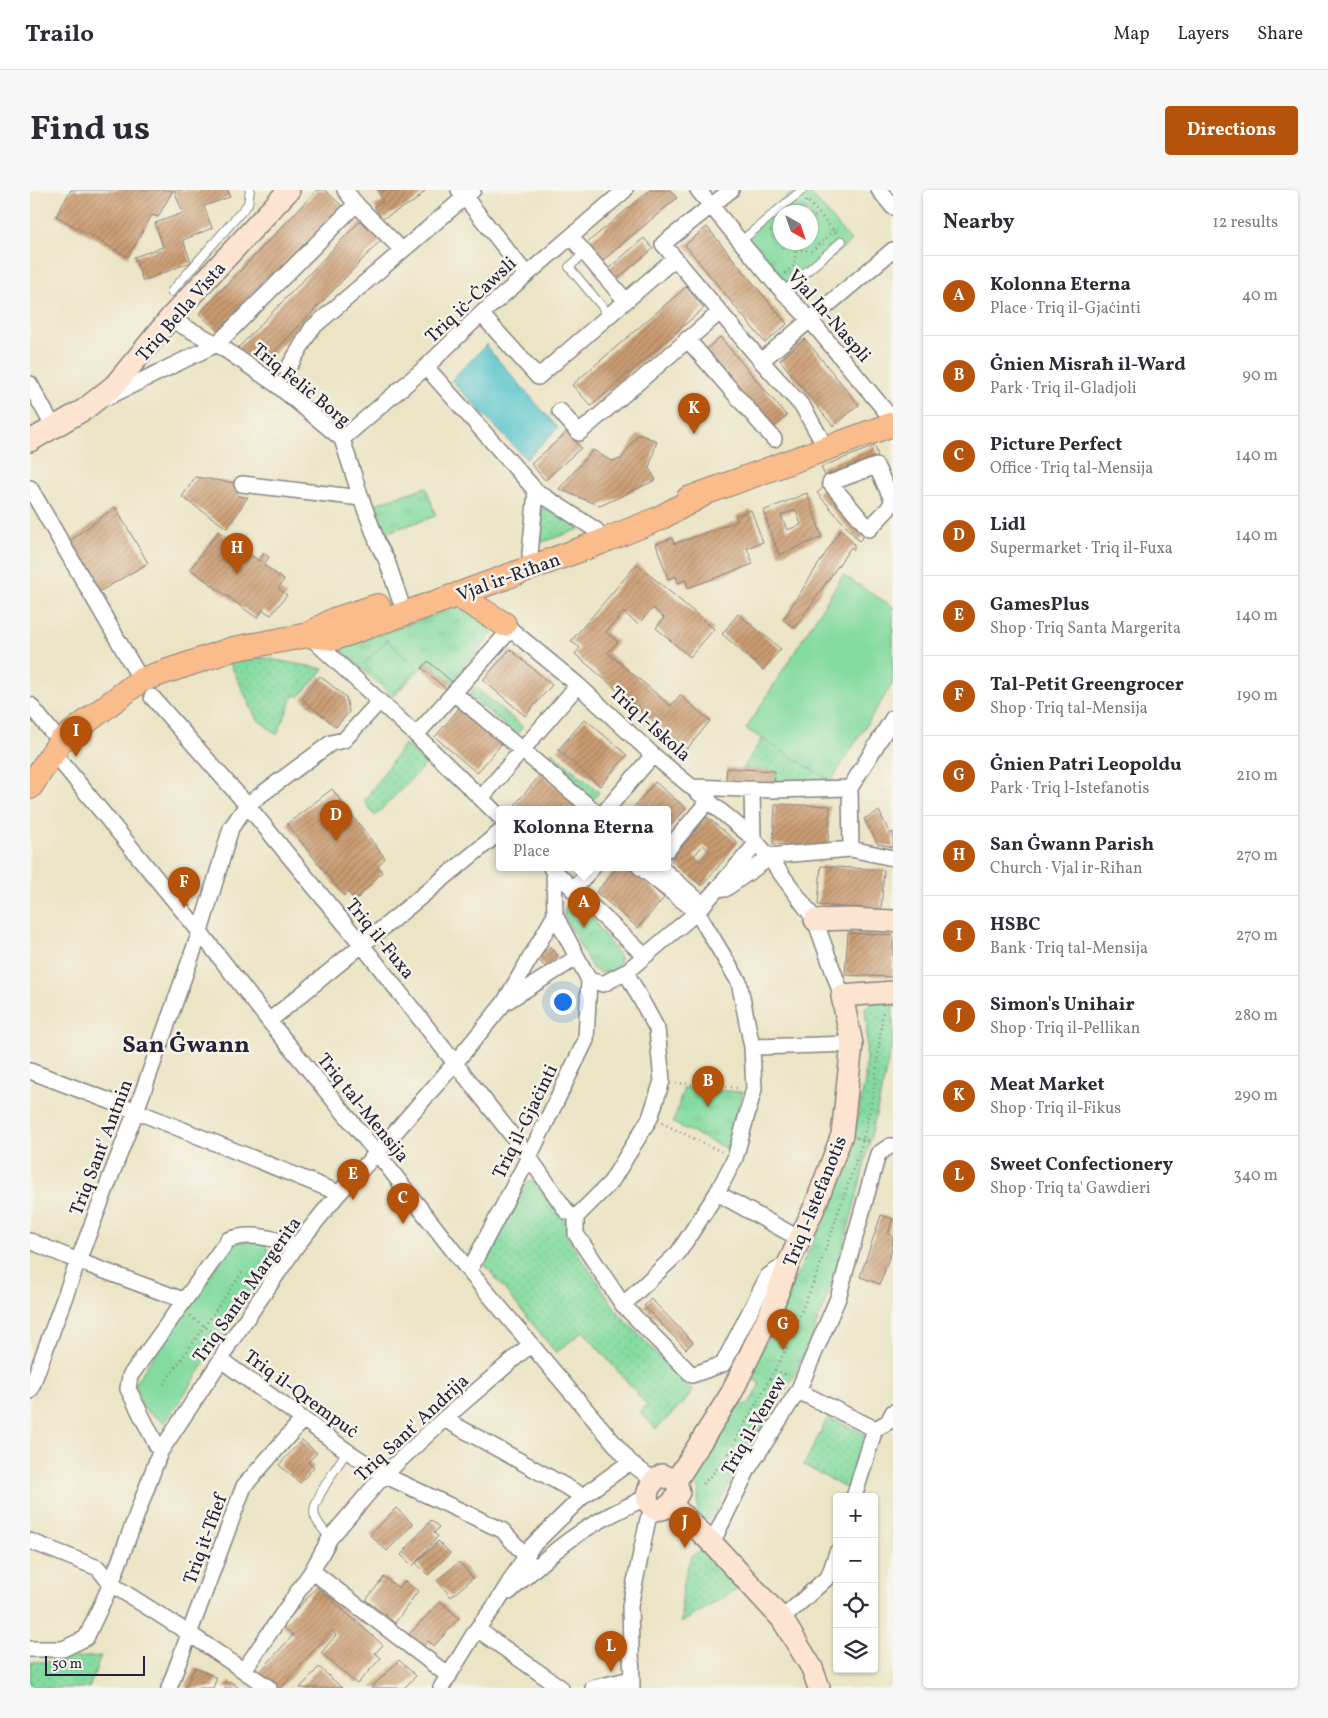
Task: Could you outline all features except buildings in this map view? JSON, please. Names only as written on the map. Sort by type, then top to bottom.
[{"type":"main road","name":"Vjal ir-Riħan","points":[[308,635],[334,620],[400,600],[653,508],[702,495],[826,448],[892,416]]},
{"type":"main road","name":"Vjal ir-Riħan","points":[[30,787],[56,747],[146,689],[234,649],[308,635],[334,638],[457,595],[658,519],[702,495]]},
{"type":"main road","points":[[494,581],[492,598],[508,627]]},
{"type":"main road","points":[[457,595],[508,627]]},
{"type":"street","name":"Triq Bella Vista","points":[[85,409],[116,385],[171,317],[275,200],[289,190]]},
{"type":"street","points":[[345,190],[356,204],[402,250]]},
{"type":"street","name":"Triq iċ-Ċawsli","points":[[342,439],[426,367],[526,274],[625,190]]},
{"type":"street","name":"Vjal In-Naspli","points":[[698,190],[778,287],[810,320],[892,416]]},
{"type":"street","points":[[731,190],[663,244],[803,407],[826,448]]},
{"type":"street","points":[[879,190],[893,207]]},
{"type":"street","points":[[287,370],[312,328],[466,192],[526,274]]},
{"type":"street","name":"Triq Bella Vista","points":[[30,442],[85,409],[217,344],[356,204]]},
{"type":"street","points":[[571,237],[626,301]]},
{"type":"street","points":[[762,360],[893,250]]},
{"type":"street","points":[[481,314],[538,377],[674,259]]},
{"type":"street","points":[[560,410],[579,433],[720,312]]},
{"type":"street","name":"Triq Feliċ Borg","points":[[171,317],[179,324],[217,344],[277,385],[342,439],[361,498],[400,600]]},
{"type":"street","points":[[687,339],[774,439]]},
{"type":"street","points":[[426,367],[536,491],[596,530]]},
{"type":"street","points":[[30,384],[54,428]]},
{"type":"street","points":[[242,484],[361,498]]},
{"type":"street","name":"Triq il-Fuxa","points":[[30,488],[146,689],[246,805],[362,945],[572,1214]]},
{"type":"street","points":[[530,554],[536,491]]},
{"type":"street","points":[[416,735],[454,693],[508,627]]},
{"type":"street","name":"Triq l-Iskola","points":[[508,627],[578,685],[654,755],[755,841],[768,856]]},
{"type":"street","points":[[308,635],[416,735],[496,813]]},
{"type":"street","points":[[482,798],[578,685]]},
{"type":"street","points":[[454,693],[588,806]]},
{"type":"street","points":[[246,805],[331,744],[344,740],[379,702]]},
{"type":"street","name":"Triq tal-Mensija","points":[[30,705],[56,747],[269,1021],[377,1153],[469,1271],[630,1462],[657,1498]]},
{"type":"street","points":[[851,849],[850,788],[893,718]]},
{"type":"street","points":[[610,806],[654,755]]},
{"type":"street","points":[[693,787],[752,790],[850,788]]},
{"type":"street","points":[[700,908],[755,841],[752,790]]},
{"type":"street","points":[[671,845],[708,800]]},
{"type":"street","name":"Triq Sant' Antnin","points":[[30,1391],[136,1111],[200,932],[231,828],[246,805]]},
{"type":"street","points":[[269,1021],[496,835]]},
{"type":"street","points":[[554,871],[555,915],[589,980],[603,984],[626,972],[700,908],[762,863],[768,856],[851,849],[893,858]]},
{"type":"street","name":"Triq l-Istefanotis","points":[[657,1498],[662,1475],[676,1481],[730,1394],[771,1311],[789,1262],[815,1206],[842,1135],[852,1044],[842,996],[815,920],[768,856]]},
{"type":"street","points":[[557,871],[573,890],[645,956]]},
{"type":"street","points":[[573,890],[590,871]]},
{"type":"street","points":[[646,871],[700,908]]},
{"type":"street","points":[[623,1306],[678,1253],[717,1193],[735,1158],[754,1089],[752,1047],[739,982],[700,908],[664,871]]},
{"type":"street","name":"Triq Santa Margerita","points":[[30,1649],[63,1650],[86,1638],[111,1584],[160,1452],[229,1344],[297,1245],[339,1192],[377,1153],[455,1064],[504,1003],[555,915]]},
{"type":"street","points":[[815,920],[893,921]]},
{"type":"street","name":"Triq Santa Margerita","points":[[504,1003],[576,958]]},
{"type":"street","points":[[626,972],[657,1030],[662,1081],[650,1118],[612,1182],[572,1214],[576,1234],[623,1306],[692,1375],[723,1364],[768,1276],[789,1262]]},
{"type":"street","name":"Triq il-Gjaċinti","points":[[469,1271],[529,1157],[586,1040],[589,980]]},
{"type":"street","points":[[842,996],[893,992]]},
{"type":"street","points":[[752,1047],[852,1044]]},
{"type":"street","points":[[30,1072],[136,1111],[339,1192]]},
{"type":"street","points":[[878,1154],[893,1146]]},
{"type":"street","name":"Triq il-Venew","points":[[712,1543],[748,1470],[798,1391],[838,1298],[878,1154]]},
{"type":"street","points":[[717,1193],[800,1239]]},
{"type":"street","points":[[160,1452],[128,1389],[130,1376],[180,1304],[228,1240],[239,1236],[255,1235],[297,1245]]},
{"type":"street","points":[[30,1241],[180,1304]]},
{"type":"street","name":"Triq Sant' Andrija","points":[[244,1670],[312,1571],[330,1538],[384,1475],[444,1419],[530,1345]]},
{"type":"street","name":"Triq il-Qrempuċ","points":[[220,1360],[347,1451],[384,1475],[502,1530],[525,1555],[533,1570]]},
{"type":"street","points":[[798,1391],[875,1430]]},
{"type":"street","points":[[855,1493],[875,1430],[888,1422],[893,1412]]},
{"type":"street","name":"Triq it-Tfief","points":[[169,1688],[244,1486],[302,1419]]},
{"type":"street","points":[[444,1419],[584,1496]]},
{"type":"street","points":[[312,1571],[445,1682],[477,1629],[494,1607],[532,1546],[584,1496],[630,1462]]},
{"type":"street","points":[[657,1498],[712,1543],[782,1619],[812,1668],[819,1688]]},
{"type":"street","points":[[494,1607],[533,1570],[580,1532],[610,1514],[657,1498]]},
{"type":"street","points":[[593,1688],[631,1684],[630,1606],[648,1519],[657,1498]]},
{"type":"street","points":[[30,1541],[98,1568],[111,1584],[190,1634],[268,1688]]},
{"type":"street","points":[[782,1619],[829,1576],[833,1564]]},
{"type":"street","points":[[477,1629],[561,1688]]},
{"type":"lane","points":[[170,292],[248,204],[250,190]]},
{"type":"lane","points":[[740,242],[802,190]]},
{"type":"lane","points":[[778,287],[842,241]]},
{"type":"lane","points":[[585,253],[569,267],[610,316]]},
{"type":"lane","points":[[330,1538],[317,1520],[314,1511],[317,1500],[347,1451]]},
{"type":"path","points":[[801,205],[807,200],[811,205]]},
{"type":"path","points":[[818,213],[842,241]]},
{"type":"path","points":[[818,245],[834,230]]},
{"type":"path","points":[[778,287],[794,266],[796,250]]},
{"type":"path","points":[[662,1081],[754,1089]]},
{"type":"path","points":[[650,1118],[735,1158]]},
{"type":"path","points":[[842,1135],[870,1142],[878,1154]]},
{"type":"path","points":[[164,1384],[243,1271]]},
{"type":"path","points":[[180,1304],[204,1326],[229,1344]]},
{"type":"green space","points":[[795,190],[808,190],[851,241],[787,297],[737,238],[773,208],[773,250],[818,250],[818,205],[777,205]]},
{"type":"green space","points":[[426,487],[436,516],[385,533],[375,504]]},
{"type":"green space","points":[[542,500],[580,529],[537,544]]},
{"type":"green space","points":[[843,575],[893,607],[893,683],[831,781],[746,729]]},
{"type":"green space","points":[[455,608],[475,612],[491,627],[492,634],[452,682],[427,662],[393,697],[339,648]]},
{"type":"green space","points":[[387,640],[417,669],[394,693],[364,664]]},
{"type":"green space","points":[[248,655],[324,669],[300,696],[294,695],[277,735],[256,718],[229,661]]},
{"type":"green space","points":[[475,687],[523,727],[516,735],[469,695]]},
{"type":"green space","points":[[762,738],[831,781],[774,783],[775,771],[743,769]]},
{"type":"green space","points":[[404,744],[427,763],[375,816],[364,801]]},
{"type":"green space","points":[[552,752],[599,792],[592,801],[545,761]]},
{"type":"green space","points":[[568,902],[581,902],[620,957],[619,966],[608,972],[600,973],[592,968],[563,914]]},
{"type":"green space","points":[[893,1000],[893,1040],[870,1141],[853,1137],[865,1081],[867,1030],[865,1008],[870,1003]]},
{"type":"green space","points":[[684,1088],[743,1092],[727,1149],[673,1123]]},
{"type":"green space","points":[[853,1137],[870,1141],[847,1232],[818,1322],[787,1388],[743,1458],[713,1517],[705,1521],[697,1513],[699,1490],[692,1472],[734,1405],[749,1404],[760,1384],[749,1376],[826,1217]]},
{"type":"green space","points":[[535,1179],[566,1221],[567,1237],[619,1314],[692,1390],[689,1397],[656,1429],[640,1412],[647,1405],[583,1331],[556,1353],[485,1265],[526,1183]]},
{"type":"green space","points":[[262,1240],[274,1260],[165,1423],[142,1408],[135,1383],[234,1242]]},
{"type":"green space","points":[[828,1417],[862,1433],[866,1442],[847,1489],[804,1465]]},
{"type":"green space","points":[[702,1550],[741,1587],[681,1623],[683,1582],[691,1556]]},
{"type":"green space","points":[[101,1656],[89,1688],[30,1688],[30,1662],[60,1662],[73,1658]]},
{"type":"water","points":[[487,344],[486,346],[558,428],[526,459],[451,380]]},
{"type":"place","name":"Meat Market","points":[[694,434]]},
{"type":"place","name":"San Ġwann Parish","points":[[237,574]]},
{"type":"place","name":"HSBC","points":[[76,757]]},
{"type":"place","name":"Lidl","points":[[336,841]]},
{"type":"place","name":"Tal-Petit Greengrocer","points":[[184,908]]},
{"type":"place","name":"Kolonna Eterna","points":[[584,928]]},
{"type":"place","name":"Ġnien Misraħ il-Ward","points":[[708,1107]]},
{"type":"place","name":"GamesPlus","points":[[353,1200]]},
{"type":"place","name":"Picture Perfect","points":[[403,1224]]},
{"type":"place","name":"Ġnien Patri Leopoldu","points":[[783,1350]]},
{"type":"place","name":"Simon's Unihair","points":[[685,1548]]},
{"type":"place","name":"Sweet Confectionery","points":[[611,1672]]},
{"type":"district","name":"San Ġwann","points":[[186,1044]]}]
